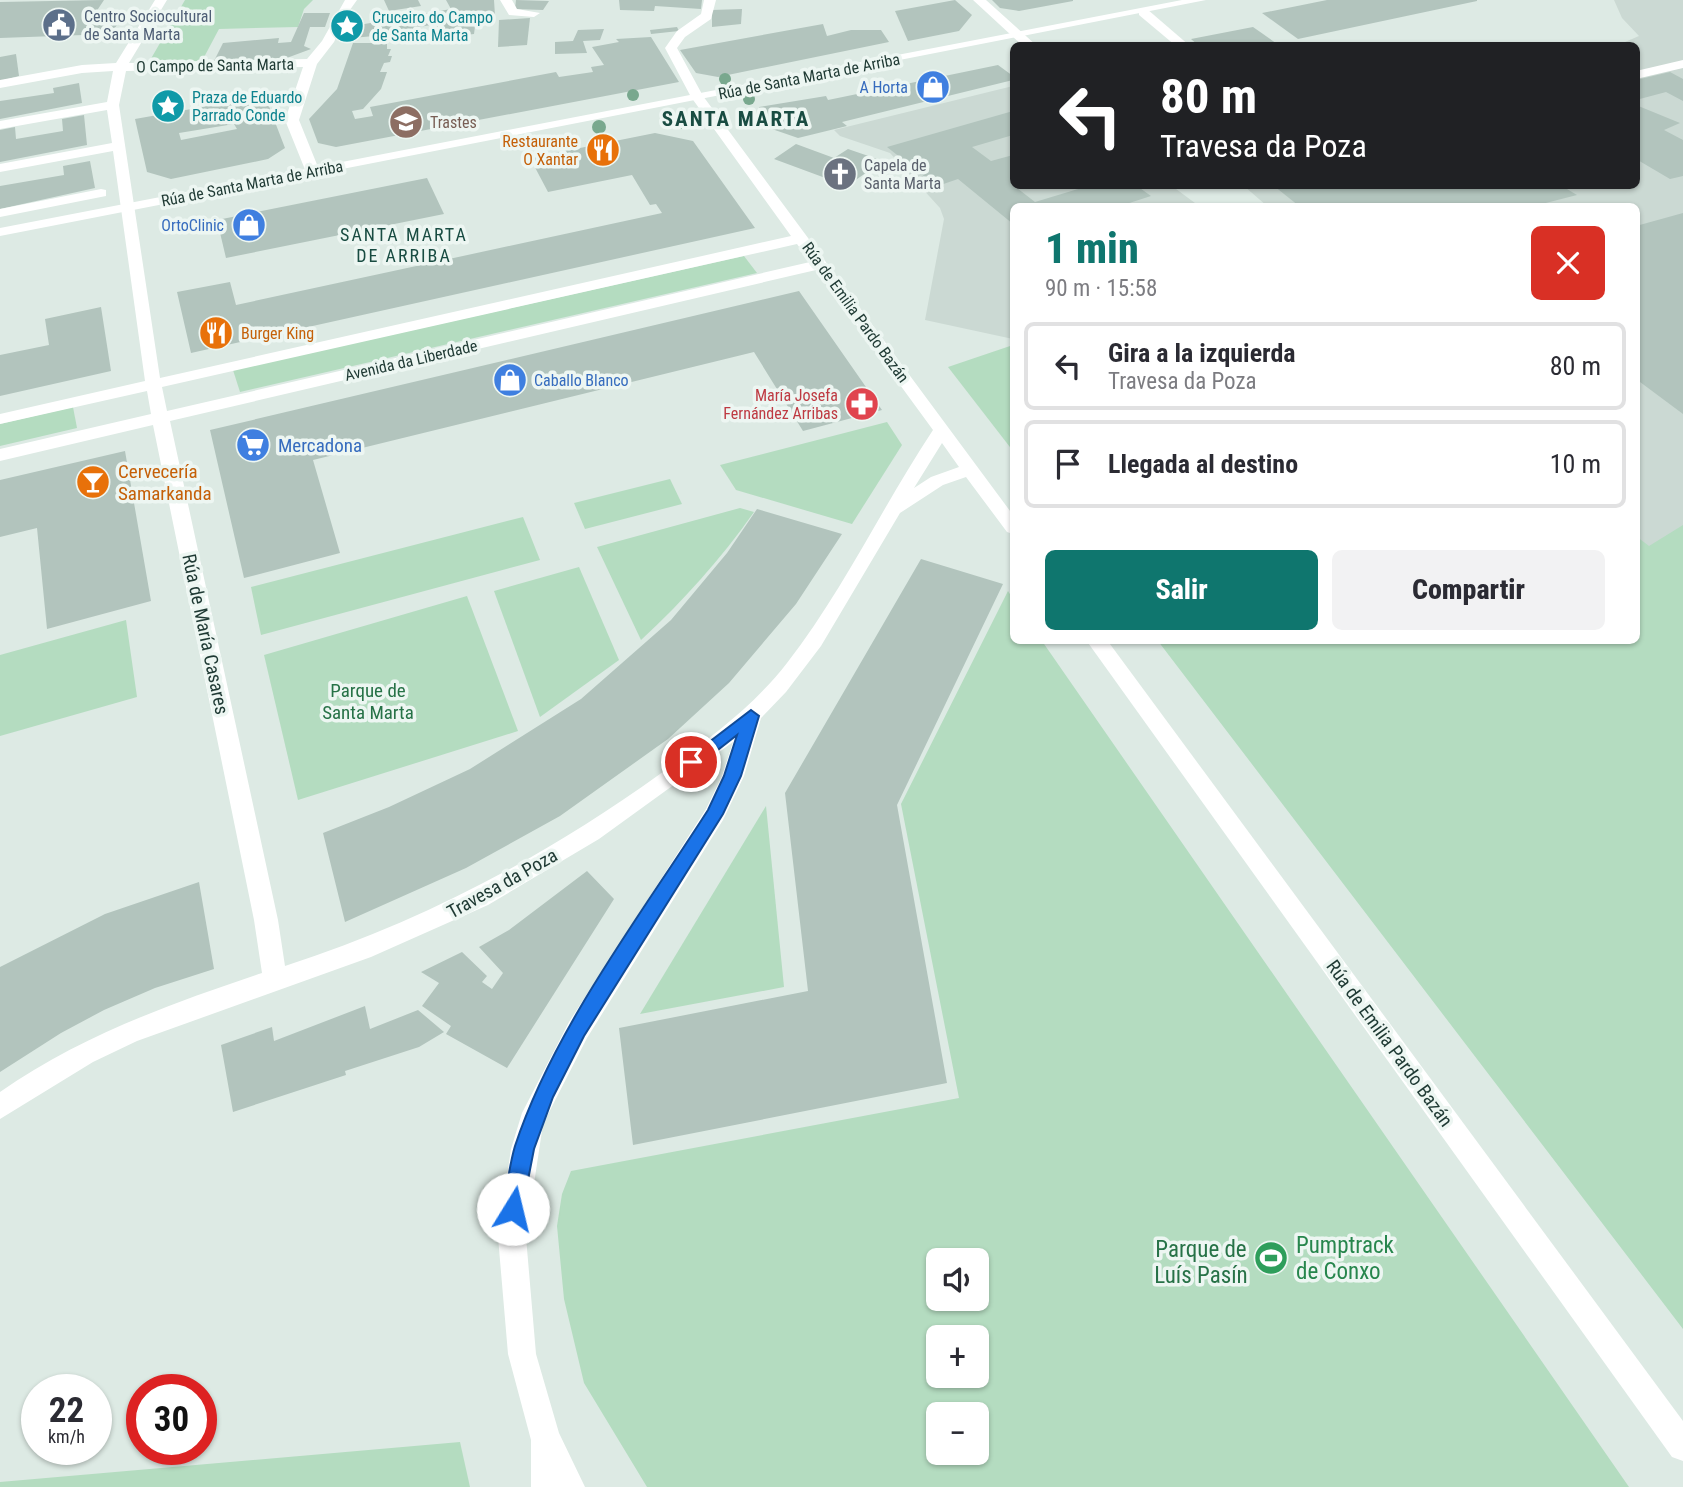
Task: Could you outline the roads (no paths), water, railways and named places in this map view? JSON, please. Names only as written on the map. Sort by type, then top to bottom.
[{"type":"street","points":[[0,125],[113,105],[120,67],[161,0]]},
{"type":"street","name":"O Campo de Santa Marta","points":[[313,172],[292,120],[311,63],[328,42],[341,13],[351,0]]},
{"type":"street","points":[[506,0],[513,12],[534,13]]},
{"type":"street","name":"Rúa de Emilia Pardo Bazán","points":[[710,0],[707,16],[681,34],[671,48],[698,97],[1010,524]]},
{"type":"street","points":[[979,0],[1027,42]]},
{"type":"street","name":"Rúa de Santa Marta de Arriba","points":[[0,232],[1200,0]]},
{"type":"street","points":[[1143,12],[1179,42]]},
{"type":"street","name":"O Campo de Santa Marta","points":[[0,84],[82,69],[311,63]]},
{"type":"street","points":[[1640,74],[1683,64]]},
{"type":"street","name":"Rúa de María Casares","points":[[113,105],[153,384],[266,920],[275,980]]},
{"type":"street","points":[[0,168],[120,146]]},
{"type":"street","points":[[0,213],[101,193]]},
{"type":"street","name":"Avenida da Liberdade","points":[[0,419],[802,238]]},
{"type":"street","name":"Avenida da Liberdade","points":[[0,455],[822,264]]},
{"type":"street","name":"Travesa da Poza","points":[[0,1107],[45,1074],[114,1038],[400,935],[500,886],[614,817],[751,716],[803,655],[895,509],[906,483],[942,429]]},
{"type":"street","name":"Travesa da Poza","points":[[895,509],[937,481],[970,469]]},
{"type":"street","name":"Rúa de Emilia Pardo Bazán","points":[[1099,644],[1683,1446]]},
{"type":"street","points":[[570,1487],[545,1437],[522,1354],[513,1267],[513,1209],[531,1122],[578,1030],[715,814],[733,776],[751,716]]},
{"type":"street","points":[[545,1437],[546,1487]]},
{"type":"place","name":"Centro Sociocultural de Santa Marta","points":[[59,25]]},
{"type":"place","name":"Cruceiro do Campo de Santa Marta","points":[[347,26]]},
{"type":"place","name":"A Horta","points":[[933,87]]},
{"type":"place","name":"Praza de Eduardo Parrado Conde","points":[[168,106]]},
{"type":"place","name":"Trastes","points":[[406,122]]},
{"type":"place","name":"Restaurante O Xantar","points":[[603,150]]},
{"type":"place","name":"Capela de Santa Marta","points":[[840,174]]},
{"type":"place","name":"OrtoClinic","points":[[249,225]]},
{"type":"place","name":"Burger King","points":[[216,333]]},
{"type":"place","name":"Caballo Blanco","points":[[510,380]]},
{"type":"place","name":"María Josefa Fernández Arribas","points":[[862,404]]},
{"type":"place","name":"Mercadona","points":[[253,445]]},
{"type":"place","name":"Cervecería Samarkanda","points":[[93,482]]},
{"type":"place","name":"Pumptrack de Conxo","points":[[1271,1258]]},
{"type":"district","name":"SANTA MARTA","points":[[736,119]]},
{"type":"district","name":"SANTA MARTA DE ARRIBA","points":[[404,245]]},
{"type":"park label","name":"Parque de Santa Marta","points":[[368,701]]},
{"type":"park label","name":"Parque de Luís Pasín","points":[[1201,1262]]}]
